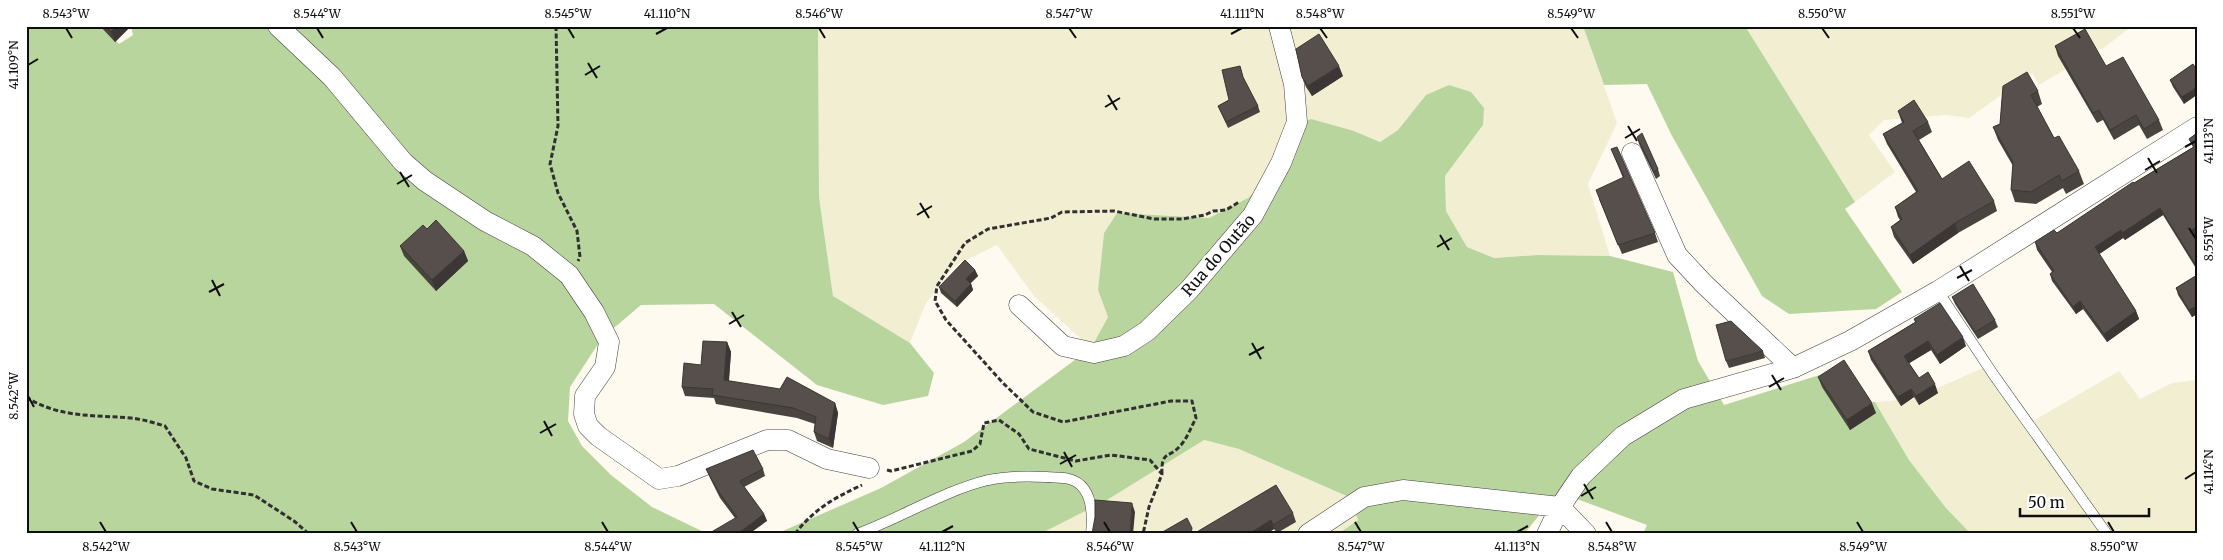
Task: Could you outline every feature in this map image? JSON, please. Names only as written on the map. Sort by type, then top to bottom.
[{"type":"street","points":[[278,26],[332,77],[403,162],[425,182],[484,221],[533,246],[569,275],[594,312],[609,342],[605,367],[585,396],[584,414],[588,426],[598,436],[659,478],[678,476],[767,440],[788,440],[827,458],[873,475]]},
{"type":"street","name":"Rua do Outão","points":[[1019,305],[1063,346],[1094,353],[1124,346],[1147,331],[1190,290],[1253,215],[1281,163],[1297,122],[1294,84],[1279,26]]},
{"type":"street","points":[[1547,534],[1560,507],[1581,476],[1623,436],[1684,399],[1793,368],[1850,341],[1938,291],[2197,126]]},
{"type":"street","points":[[1632,153],[1677,255],[1716,296],[1793,368]]},
{"type":"street","points":[[1308,534],[1364,497],[1403,490],[1560,507],[1586,534]]},
{"type":"lane","points":[[1938,291],[1992,374],[2107,534]]},
{"type":"lane","points":[[857,534],[979,483],[988,480],[1023,476],[1070,479],[1085,489],[1093,513],[1092,534]]},
{"type":"path","points":[[556,26],[558,126],[550,164],[558,193],[577,231],[580,258],[569,275]]},
{"type":"path","points":[[1143,534],[1149,507],[1162,474],[1162,464],[1166,454],[1180,448],[1196,418],[1192,401],[1170,401],[1063,422],[1033,412],[1003,383],[946,320],[935,301],[937,286],[965,243],[988,229],[1051,218],[1062,212],[1114,211],[1154,219],[1182,219],[1213,211],[1226,210],[1243,200]]},
{"type":"path","points":[[26,397],[41,407],[70,415],[134,418],[165,426],[186,458],[194,481],[212,489],[254,495],[294,521],[309,534]]},
{"type":"path","points":[[795,534],[808,517],[873,475],[972,451],[980,444],[984,423],[999,420],[1019,434],[1029,449],[1076,461],[1111,455],[1150,460],[1162,474]]},
{"type":"path","points":[[873,475],[891,471]]},
{"type":"shaded area","points":[[818,26],[1583,26],[1617,123],[1588,184],[1610,256],[1538,255],[1494,258],[1467,247],[1446,211],[1445,176],[1483,125],[1426,95],[1398,130],[1380,142],[1354,131],[1269,178],[1248,198],[1209,218],[1117,213],[1104,233],[1098,290],[1108,317],[1091,348],[1034,296],[997,245],[954,266],[925,305],[910,343],[833,296],[819,197]]},
{"type":"shaded area","points":[[1745,26],[2131,27],[2102,49],[2039,85],[2032,73],[1969,118],[1946,115],[1884,120],[1869,135],[1895,172],[1855,202]]},
{"type":"shaded area","points":[[1983,368],[2026,425],[2119,371],[2140,399],[2172,383],[2197,380],[2197,534],[1971,534],[1946,508],[1909,460],[1875,402],[1912,399]]},
{"type":"shaded area","points":[[1203,440],[1239,449],[1349,497],[1358,520],[1338,534],[1040,534],[1107,500]]},
{"type":"green space","points":[[26,26],[102,26],[119,44],[133,35],[131,26],[818,26],[819,197],[833,296],[910,343],[934,373],[928,396],[883,405],[817,385],[714,304],[641,305],[602,338],[570,387],[568,421],[582,446],[611,475],[652,507],[708,534],[26,534]]},
{"type":"green space","points":[[1583,26],[1745,26],[1855,202],[1845,209],[1902,292],[1876,309],[1789,314],[1762,296],[1671,134],[1647,84],[1604,85]]},
{"type":"green space","points":[[1449,85],[1471,92],[1484,108],[1483,125],[1445,176],[1446,211],[1467,247],[1494,258],[1538,255],[1610,256],[1673,272],[1698,361],[1724,405],[1842,368],[1860,404],[1875,402],[1909,460],[1946,508],[1971,534],[1643,534],[1647,525],[1558,492],[1524,534],[1338,534],[1358,520],[1349,497],[1239,449],[1204,440],[1107,500],[1040,534],[776,534],[881,488],[964,442],[1091,348],[1108,317],[1098,290],[1104,233],[1117,213],[1209,218],[1248,198],[1269,178],[1291,126],[1311,119],[1354,131],[1380,142],[1398,130],[1426,95]]},
{"type":"building","points":[[106,26],[117,26],[111,32]]},
{"type":"building","points":[[2085,29],[2106,66],[2123,57],[2159,120],[2144,129],[2136,115],[2110,130],[2099,110],[2093,113],[2055,46]]},
{"type":"building","points":[[1319,34],[1339,66],[1308,86],[1302,77],[1296,49]]},
{"type":"building","points":[[2193,64],[2197,70],[2197,87],[2182,97],[2170,80]]},
{"type":"building","points":[[1240,66],[1243,77],[1258,106],[1226,122],[1218,106],[1229,100],[1222,70]]},
{"type":"building","points":[[2027,72],[2038,91],[2031,95],[2054,138],[2059,136],[2079,171],[2062,181],[2059,175],[2031,192],[2011,190],[2013,162],[1993,127],[2000,124],[2003,86]]},
{"type":"building","points":[[1914,100],[1928,122],[1913,131],[1942,179],[1969,161],[1994,201],[1955,223],[1910,255],[1891,227],[1902,219],[1895,207],[1918,191],[1883,134],[1904,122],[1898,111]]},
{"type":"building","points":[[1642,133],[1658,169],[1654,172],[1637,137]]},
{"type":"building","points":[[2197,133],[2197,184],[2195,185],[2197,187],[2197,227],[2190,231],[2197,241],[2197,267],[2160,208],[2122,233],[2121,230],[2095,247],[2136,311],[2104,334],[2080,301],[2073,307],[2050,274],[2054,271],[2035,242],[2054,230],[2057,233],[2133,182],[2194,147],[2189,139]]},
{"type":"building","points":[[1617,147],[1655,233],[1618,245],[1596,190],[1624,177],[1611,149]]},
{"type":"building","points":[[436,220],[464,251],[432,280],[400,246],[423,225],[427,229]]},
{"type":"building","points":[[965,260],[975,270],[966,279],[971,284],[955,301],[939,287]]},
{"type":"building","points":[[2197,275],[2197,306],[2189,310],[2176,288]]},
{"type":"building","points":[[1973,284],[1995,320],[1975,332],[1952,297]]},
{"type":"building","points":[[1940,303],[1963,337],[1937,355],[1928,341],[1904,356],[1919,378],[1928,372],[1935,384],[1916,396],[1911,389],[1898,397],[1868,351],[1916,322],[1914,319]]},
{"type":"building","points":[[1731,321],[1763,351],[1726,361],[1716,325]]},
{"type":"building","points":[[703,341],[727,342],[724,380],[780,389],[787,377],[835,403],[829,439],[814,432],[816,417],[793,408],[712,395],[713,389],[682,387],[684,363],[701,365]]},
{"type":"building","points":[[1844,360],[1872,403],[1847,420],[1818,377]]},
{"type":"building","points":[[753,450],[763,469],[740,481],[764,514],[737,534],[708,534],[737,517],[718,491],[706,469]]},
{"type":"building","points":[[1276,485],[1293,513],[1273,525],[1271,520],[1249,534],[1195,533]]},
{"type":"building","points":[[1095,500],[1132,503],[1130,534],[1092,534]]},
{"type":"building","points":[[1187,518],[1192,528],[1191,534],[1159,534]]}]
